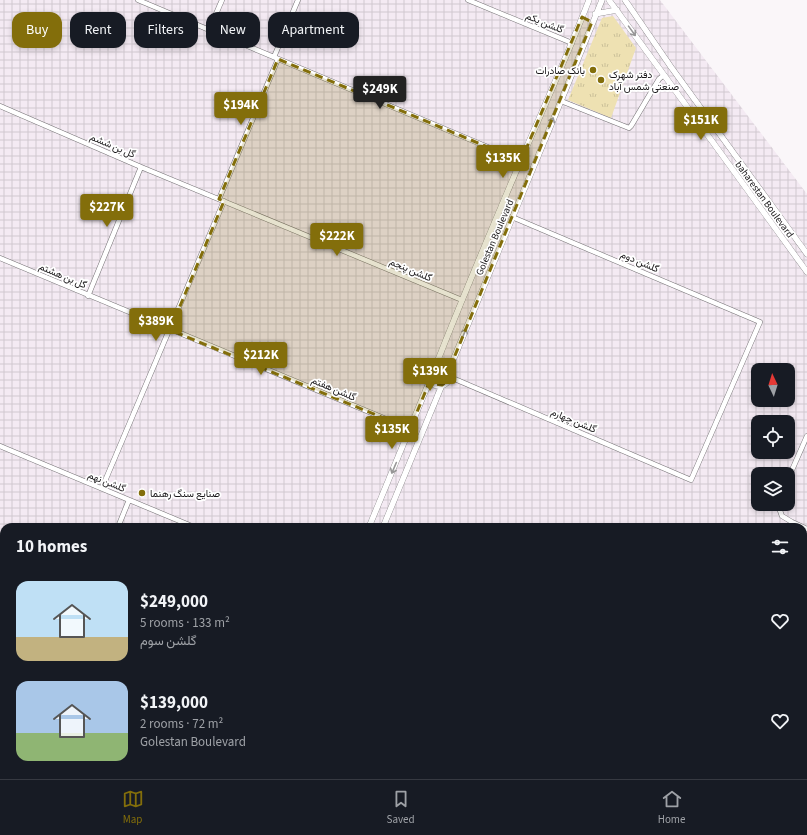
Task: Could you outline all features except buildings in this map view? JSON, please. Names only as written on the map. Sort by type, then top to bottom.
[{"type":"street","points":[[138,0],[206,29]]},
{"type":"street","points":[[217,12],[222,0]]},
{"type":"street","points":[[102,488],[170,330],[222,200],[298,0]]},
{"type":"street","name":"گلشن یکم","points":[[468,0],[572,43]]},
{"type":"street","name":"Golestan Boulevard","points":[[436,365],[589,0]]},
{"type":"street","name":"Golestan Boulevard","points":[[448,370],[602,0]]},
{"type":"street","name":"baharestan Boulevard","points":[[609,0],[807,272]]},
{"type":"street","name":"baharestan Boulevard","points":[[625,0],[671,67],[807,254]]},
{"type":"street","points":[[595,14],[616,10]]},
{"type":"street","points":[[582,17],[592,22]]},
{"type":"street","points":[[252,48],[521,161]]},
{"type":"street","points":[[561,101],[629,128],[659,79],[664,75]]},
{"type":"street","name":"گل بن ششم","points":[[0,106],[222,200]]},
{"type":"street","points":[[88,296],[141,167]]},
{"type":"street","name":"گلشن پنجم","points":[[222,200],[462,300]]},
{"type":"street","name":"گلشن دوم","points":[[512,217],[760,322],[691,480]]},
{"type":"street","name":"گل بن هشتم","points":[[0,258],[118,308]]},
{"type":"street","name":"گلشن هفتم","points":[[118,308],[410,429]]},
{"type":"street","points":[[371,523],[430,380],[430,370],[436,365],[447,367],[450,377],[447,382],[442,385],[435,385],[430,380]]},
{"type":"street","name":"گلشن چهارم","points":[[450,377],[691,480]]},
{"type":"street","points":[[384,523],[442,385]]},
{"type":"street","points":[[793,467],[807,436]]},
{"type":"street","name":"گلشن نهم","points":[[0,446],[184,523]]},
{"type":"street","points":[[120,523],[129,500]]},
{"type":"street","points":[[781,511],[782,516],[794,523]]},
{"type":"highlighted area","points":[[582,17],[592,22],[449,370],[449,380],[442,385],[429,383],[410,429],[170,330],[224,201],[219,199],[278,59],[521,161]]},
{"type":"shaded area","points":[[0,0],[660,0],[807,194],[807,523],[0,523]]},
{"type":"green space","points":[[613,16],[636,48],[611,118],[568,100],[602,18]]},
{"type":"place","name":"بانک صادرات","points":[[593,70]]},
{"type":"place","name":"دفتر شهرک صنعتی شمس آباد","points":[[601,80]]},
{"type":"place","name":"صنایع سنگ رهنما","points":[[142,493]]}]
